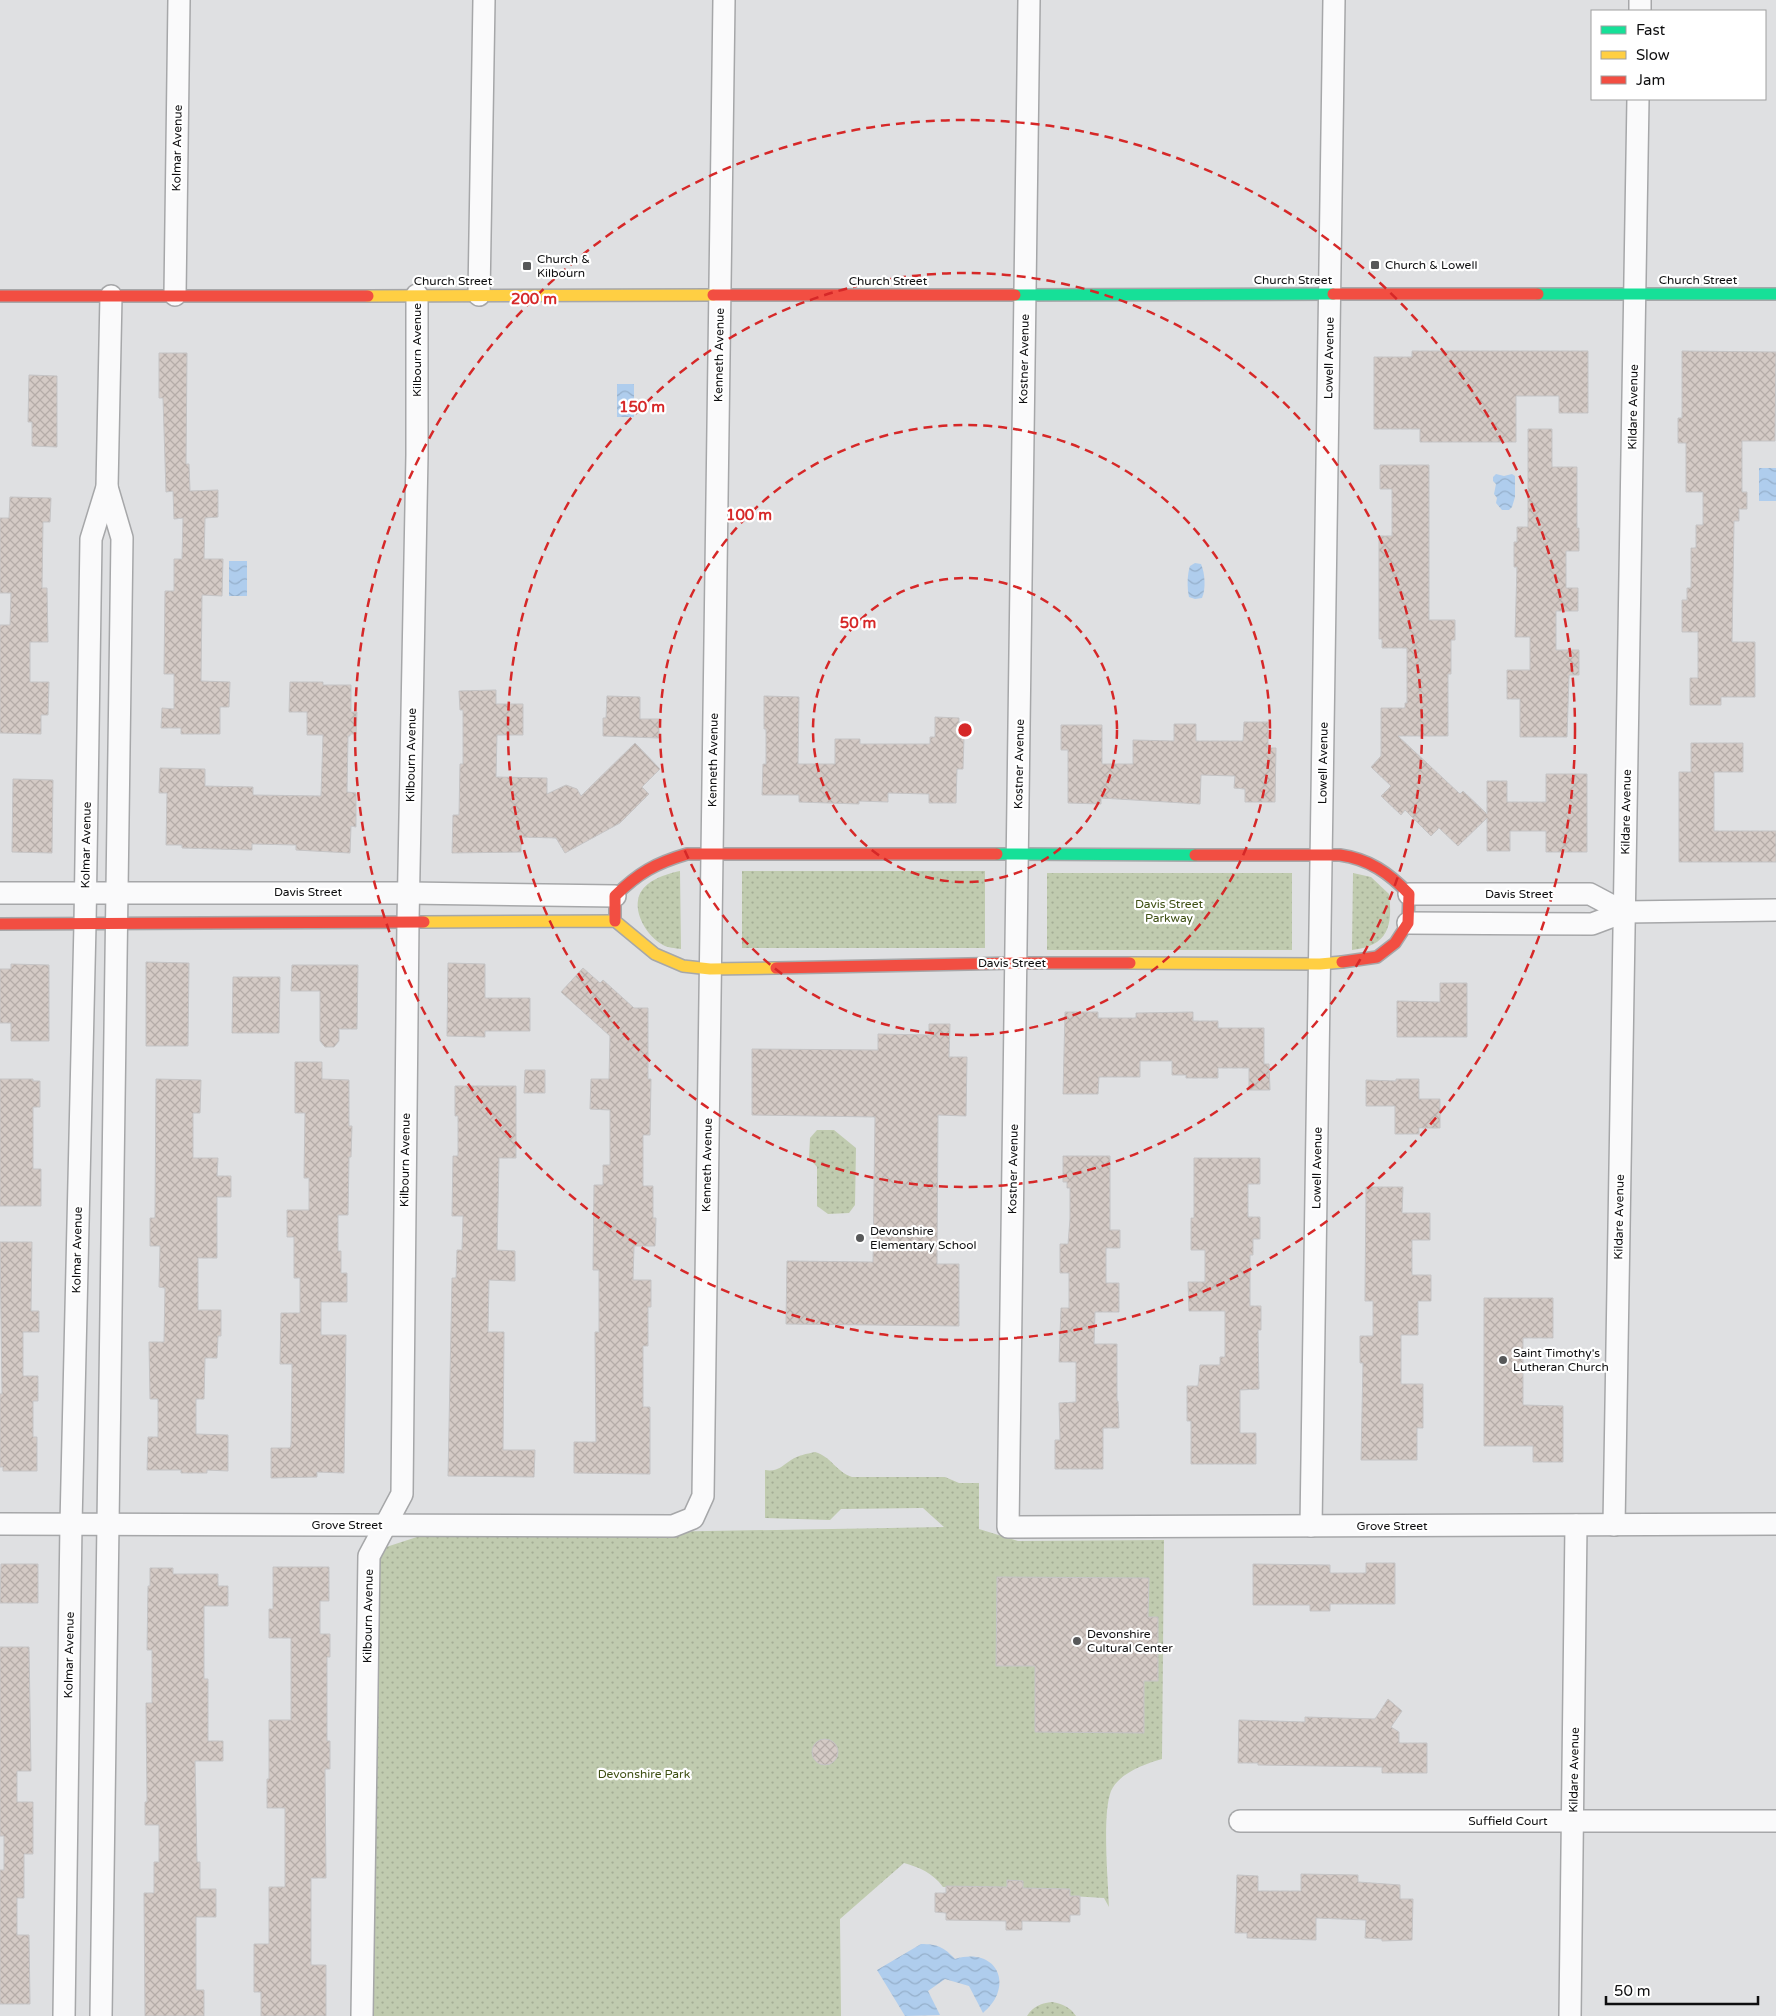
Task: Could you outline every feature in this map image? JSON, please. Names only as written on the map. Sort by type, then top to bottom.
[{"type":"street","name":"Kolmar Avenue","points":[[175,295],[179,0]]},
{"type":"street","points":[[480,295],[484,0]]},
{"type":"street","name":"Kenneth Avenue","points":[[693,1518],[703,1496],[724,0]]},
{"type":"street","name":"Kostner Avenue","points":[[1008,1527],[1029,0]]},
{"type":"street","name":"Lowell Avenue","points":[[1312,1526],[1334,0]]},
{"type":"street","name":"Kildare Avenue","points":[[1614,1525],[1638,100]]},
{"type":"street","name":"Church Street","points":[[0,296],[1776,294]]},
{"type":"street","name":"Kilbourn Avenue","points":[[362,2016],[369,1556],[402,1494],[408,893],[417,455],[417,295]]},
{"type":"street","name":"Kolmar Avenue","points":[[64,2016],[71,1524],[86,892],[91,539],[107,487],[111,296]]},
{"type":"street","name":"Kolmar Avenue","points":[[101,2016],[122,538],[107,487]]},
{"type":"street","points":[[0,924],[615,921],[615,896],[636,874],[660,861],[687,854],[1321,854],[1347,856],[1372,864],[1395,878],[1409,894],[1408,923]]},
{"type":"street","name":"Davis Street","points":[[0,893],[408,893],[615,896]]},
{"type":"street","name":"Davis Street","points":[[1409,894],[1590,894],[1624,912]]},
{"type":"street","name":"Davis Street","points":[[615,921],[662,959],[682,966],[710,969],[1016,963],[1320,964],[1357,961],[1377,957],[1395,943],[1408,923],[1592,924],[1624,912],[1776,910]]},
{"type":"street","name":"Grove Street","points":[[0,1524],[673,1526],[693,1518]]},
{"type":"street","name":"Grove Street","points":[[1008,1527],[1776,1524]]},
{"type":"street","name":"Kildare Avenue","points":[[1570,2016],[1574,1822],[1576,1525]]},
{"type":"street","name":"Suffield Court","points":[[1240,1821],[1574,1822],[1776,1820]]},
{"type":"green space","points":[[680,871],[681,949],[665,946],[657,941],[647,931],[638,910],[639,896],[646,886],[662,876]]},
{"type":"green space","points":[[742,871],[985,871],[985,948],[742,948]]},
{"type":"green space","name":"Davis Street Parkway","points":[[1047,873],[1292,873],[1292,950],[1047,950]]},
{"type":"green space","points":[[1353,873],[1371,877],[1389,894],[1390,916],[1389,925],[1381,939],[1364,948],[1352,950]]},
{"type":"green space","points":[[817,1130],[834,1130],[856,1148],[855,1205],[849,1213],[828,1214],[817,1206],[817,1167],[809,1158],[810,1138]]},
{"type":"green space","name":"Devonshire Park","points":[[815,1452],[826,1457],[841,1471],[852,1477],[945,1477],[959,1483],[979,1483],[979,1529],[1018,1541],[1164,1540],[1162,1759],[1126,1774],[1111,1791],[1108,1801],[1106,1831],[1109,1907],[1104,1898],[1070,1896],[1070,1889],[1023,1888],[1023,1881],[1008,1880],[1007,1887],[943,1887],[925,1871],[904,1863],[840,1919],[841,2016],[370,2016],[377,1550],[420,1536],[944,1527],[923,1508],[841,1509],[830,1520],[765,1518],[765,1470],[777,1469],[797,1457]]},
{"type":"green space","points":[[1052,2002],[1066,2006],[1076,2016],[1027,2016],[1038,2006]]},
{"type":"water","points":[[617,384],[634,384],[634,417],[617,417]]},
{"type":"water","points":[[1759,468],[1776,468],[1776,501],[1759,501]]},
{"type":"water","points":[[1496,474],[1504,476],[1512,474],[1515,476],[1515,497],[1509,510],[1502,510],[1496,503],[1497,498],[1494,494],[1496,484],[1493,481],[1493,477]]},
{"type":"water","points":[[229,561],[247,561],[247,596],[229,596]]},
{"type":"water","points":[[1195,563],[1201,564],[1204,590],[1202,598],[1195,599],[1189,597],[1188,573],[1190,566]]},
{"type":"water","points":[[921,1944],[940,1947],[955,1959],[982,1958],[991,1964],[997,1971],[1000,1981],[993,2003],[983,2013],[969,1986],[945,1979],[928,1991],[940,2015],[905,2016],[877,1970]]},
{"type":"building","points":[[1412,351],[1588,351],[1588,413],[1559,413],[1559,396],[1516,396],[1516,442],[1420,442],[1420,429],[1374,429],[1374,357],[1412,357]]},
{"type":"building","points":[[1682,351],[1776,352],[1775,441],[1742,441],[1742,492],[1747,492],[1747,509],[1739,509],[1739,521],[1734,521],[1732,642],[1755,642],[1755,697],[1721,697],[1721,705],[1690,705],[1690,678],[1698,678],[1698,632],[1682,632],[1682,600],[1687,600],[1687,588],[1691,588],[1691,548],[1696,548],[1696,525],[1703,525],[1703,492],[1686,492],[1686,443],[1678,443],[1678,418],[1682,418]]},
{"type":"building","points":[[159,353],[187,353],[186,464],[189,464],[190,491],[218,490],[218,517],[205,518],[204,559],[223,559],[222,596],[202,595],[201,681],[230,682],[229,707],[220,707],[220,734],[181,734],[181,728],[161,728],[162,708],[174,709],[174,674],[164,674],[165,591],[174,591],[174,559],[182,559],[183,518],[174,519],[173,491],[166,492],[163,398],[159,398]]},
{"type":"building","points":[[29,375],[57,376],[57,447],[32,446],[32,422],[28,422]]},
{"type":"building","points":[[1528,429],[1552,429],[1552,467],[1577,467],[1579,551],[1566,551],[1566,588],[1578,588],[1578,611],[1556,611],[1556,650],[1579,650],[1579,675],[1569,675],[1567,737],[1520,737],[1520,699],[1507,699],[1507,670],[1530,670],[1530,637],[1515,637],[1517,567],[1514,567],[1514,542],[1517,542],[1517,527],[1528,527]]},
{"type":"building","points":[[1380,465],[1429,465],[1429,620],[1455,620],[1455,640],[1451,640],[1451,674],[1448,674],[1448,736],[1398,736],[1460,794],[1463,791],[1487,814],[1487,781],[1507,781],[1507,802],[1546,802],[1546,774],[1587,774],[1587,852],[1546,852],[1546,831],[1510,831],[1510,851],[1487,851],[1487,818],[1458,846],[1439,828],[1431,836],[1405,810],[1401,815],[1381,796],[1391,786],[1371,767],[1381,756],[1381,708],[1405,708],[1405,703],[1407,703],[1407,648],[1382,648],[1382,639],[1379,639],[1379,536],[1392,536],[1392,489],[1380,489]]},
{"type":"building","points":[[10,497],[51,498],[50,522],[43,522],[42,588],[47,588],[48,642],[30,642],[30,682],[49,682],[48,715],[41,715],[41,734],[0,733],[0,625],[10,625],[11,593],[0,593],[0,518],[9,518]]},
{"type":"building","points":[[290,682],[323,682],[323,685],[351,685],[351,712],[357,712],[356,734],[348,736],[347,792],[356,793],[356,827],[351,826],[350,853],[296,850],[296,845],[252,844],[252,850],[182,848],[182,845],[166,845],[167,793],[159,793],[160,768],[205,769],[205,786],[253,787],[253,795],[321,796],[323,735],[307,735],[307,712],[289,712]]},
{"type":"building","points":[[496,690],[496,704],[523,704],[523,735],[497,735],[496,777],[547,778],[547,794],[566,785],[577,789],[581,796],[635,743],[660,769],[642,787],[649,794],[620,823],[565,853],[556,838],[521,837],[521,852],[452,853],[453,815],[459,815],[460,764],[463,764],[463,710],[460,710],[459,691]]},
{"type":"building","points":[[607,696],[640,697],[640,719],[659,719],[659,738],[603,736],[603,718],[606,718]]},
{"type":"building","points":[[764,696],[799,697],[798,764],[835,764],[835,739],[860,739],[860,744],[930,744],[930,737],[935,737],[935,717],[959,718],[959,737],[964,737],[963,769],[957,769],[956,803],[929,803],[929,794],[888,793],[888,802],[859,801],[859,804],[799,802],[799,795],[762,795],[763,764],[766,764]]},
{"type":"building","points":[[1244,722],[1268,722],[1268,748],[1276,748],[1275,802],[1245,802],[1245,789],[1234,788],[1235,776],[1201,775],[1200,804],[1101,798],[1101,804],[1068,803],[1068,750],[1061,750],[1061,725],[1102,725],[1102,764],[1133,764],[1133,740],[1174,741],[1174,724],[1196,724],[1196,741],[1243,741]]},
{"type":"building","points":[[1691,743],[1743,743],[1743,772],[1714,772],[1714,831],[1776,831],[1776,862],[1679,862],[1679,772],[1691,772]]},
{"type":"building","points":[[13,779],[53,780],[52,853],[12,852]]},
{"type":"building","points":[[146,962],[189,963],[188,1046],[146,1046]]},
{"type":"building","points":[[448,963],[485,964],[485,998],[530,998],[530,1031],[485,1031],[485,1037],[447,1036]]},
{"type":"building","points":[[11,964],[49,965],[49,1041],[11,1041],[11,1023],[0,1023],[0,969],[11,969]]},
{"type":"building","points":[[292,965],[358,965],[357,1029],[339,1029],[339,1041],[334,1047],[325,1047],[320,1041],[320,991],[291,991]]},
{"type":"building","points":[[583,968],[600,983],[603,980],[634,1008],[648,1008],[648,1079],[651,1079],[650,1135],[643,1135],[643,1186],[653,1186],[653,1218],[656,1218],[655,1246],[634,1246],[633,1280],[651,1280],[651,1307],[648,1307],[648,1346],[643,1346],[643,1407],[650,1407],[650,1474],[574,1473],[574,1442],[596,1442],[595,1332],[599,1332],[599,1270],[593,1270],[594,1185],[603,1185],[603,1165],[610,1165],[610,1110],[590,1109],[591,1079],[609,1079],[610,1036],[561,992]]},
{"type":"building","points":[[233,977],[280,977],[279,1033],[232,1033]]},
{"type":"building","points":[[1440,983],[1467,983],[1467,1037],[1397,1037],[1397,1001],[1440,1002]]},
{"type":"building","points":[[1065,1012],[1098,1012],[1098,1018],[1136,1018],[1136,1013],[1193,1012],[1193,1021],[1218,1021],[1218,1028],[1264,1028],[1264,1064],[1269,1064],[1270,1090],[1249,1090],[1249,1068],[1218,1068],[1218,1078],[1186,1078],[1186,1075],[1172,1075],[1172,1061],[1140,1061],[1140,1077],[1099,1077],[1098,1094],[1063,1094]]},
{"type":"building","points":[[929,1024],[950,1024],[949,1057],[967,1057],[966,1116],[938,1115],[937,1264],[959,1264],[959,1326],[786,1324],[787,1261],[873,1262],[875,1117],[752,1115],[752,1049],[878,1050],[878,1034],[929,1035]]},
{"type":"building","points":[[295,1062],[322,1062],[322,1079],[349,1080],[349,1126],[352,1126],[351,1157],[349,1157],[348,1215],[338,1215],[338,1251],[341,1251],[341,1273],[347,1273],[347,1302],[321,1302],[321,1335],[346,1335],[344,1473],[317,1472],[317,1477],[271,1478],[271,1448],[290,1448],[291,1445],[292,1364],[280,1364],[281,1313],[300,1313],[300,1278],[294,1278],[294,1237],[287,1237],[287,1210],[309,1210],[309,1178],[304,1178],[305,1113],[295,1113]]},
{"type":"building","points":[[525,1070],[545,1070],[545,1093],[524,1093]]},
{"type":"building","points":[[0,1079],[33,1079],[33,1081],[40,1081],[40,1107],[33,1107],[33,1169],[41,1169],[41,1206],[0,1206]]},
{"type":"building","points":[[156,1079],[201,1080],[200,1113],[193,1113],[193,1158],[218,1158],[217,1176],[231,1176],[231,1197],[217,1197],[217,1258],[198,1258],[198,1310],[221,1310],[221,1336],[218,1336],[217,1358],[205,1358],[204,1399],[196,1399],[196,1434],[228,1435],[228,1471],[207,1470],[207,1473],[181,1473],[181,1470],[147,1470],[148,1437],[158,1437],[158,1399],[150,1399],[149,1342],[164,1342],[165,1288],[159,1287],[160,1246],[150,1246],[150,1218],[155,1218]]},
{"type":"building","points":[[1396,1079],[1419,1079],[1419,1099],[1440,1099],[1440,1128],[1419,1128],[1419,1134],[1395,1134],[1395,1106],[1366,1106],[1366,1080],[1396,1081]]},
{"type":"building","points":[[455,1086],[516,1086],[516,1158],[499,1158],[497,1250],[515,1251],[515,1281],[489,1280],[488,1332],[504,1332],[503,1450],[535,1450],[534,1477],[448,1476],[452,1278],[456,1278],[457,1250],[462,1250],[463,1216],[452,1216],[453,1156],[458,1156],[458,1116],[455,1116]]},
{"type":"building","points":[[1063,1156],[1110,1156],[1110,1230],[1120,1230],[1120,1248],[1106,1248],[1106,1283],[1119,1283],[1119,1312],[1095,1312],[1094,1344],[1117,1344],[1119,1428],[1103,1428],[1103,1469],[1055,1469],[1055,1440],[1060,1440],[1059,1403],[1076,1402],[1076,1362],[1059,1362],[1061,1308],[1069,1308],[1069,1273],[1060,1273],[1060,1244],[1068,1244],[1070,1219],[1070,1188],[1067,1188],[1067,1182],[1063,1182]]},
{"type":"building","points":[[1194,1158],[1260,1158],[1260,1184],[1248,1184],[1248,1217],[1260,1217],[1260,1239],[1253,1239],[1253,1255],[1250,1255],[1250,1306],[1261,1306],[1261,1330],[1258,1330],[1259,1389],[1240,1390],[1240,1433],[1256,1433],[1256,1464],[1191,1464],[1191,1421],[1187,1421],[1187,1386],[1198,1386],[1200,1365],[1220,1365],[1220,1357],[1225,1357],[1225,1311],[1189,1311],[1188,1282],[1205,1282],[1205,1250],[1191,1250],[1191,1218],[1194,1218]]},
{"type":"building","points":[[1366,1187],[1403,1187],[1402,1213],[1430,1213],[1430,1240],[1412,1240],[1412,1275],[1431,1275],[1431,1301],[1418,1301],[1418,1335],[1401,1335],[1401,1384],[1423,1384],[1423,1428],[1417,1428],[1417,1460],[1361,1460],[1363,1363],[1360,1363],[1360,1336],[1373,1336],[1373,1301],[1365,1301]]},
{"type":"building","points":[[0,1242],[32,1242],[31,1311],[39,1311],[39,1332],[23,1332],[23,1376],[38,1376],[38,1401],[33,1401],[33,1437],[37,1437],[37,1471],[3,1471],[3,1467],[0,1467],[0,1394],[2,1394]]},
{"type":"building","name":"Saint Timothy's Lutheran Church","points":[[1484,1298],[1553,1298],[1553,1338],[1523,1338],[1523,1405],[1563,1406],[1563,1462],[1533,1462],[1533,1446],[1484,1446]]},
{"type":"building","points":[[1366,1563],[1395,1563],[1395,1604],[1330,1604],[1330,1611],[1310,1611],[1310,1605],[1253,1605],[1253,1564],[1330,1565],[1330,1573],[1366,1573]]},
{"type":"building","points":[[1,1564],[38,1564],[38,1603],[0,1603]]},
{"type":"building","points":[[273,1567],[329,1567],[329,1601],[320,1601],[320,1634],[330,1634],[330,1657],[327,1657],[327,1741],[330,1741],[330,1769],[325,1769],[326,1878],[311,1878],[311,1965],[326,1965],[326,2016],[261,2016],[261,1992],[254,1992],[254,1944],[269,1944],[269,1887],[285,1887],[285,1808],[267,1808],[267,1779],[269,1779],[269,1720],[291,1720],[291,1638],[269,1638],[269,1609],[273,1609]]},
{"type":"building","points":[[150,1568],[173,1568],[173,1574],[218,1574],[218,1586],[228,1586],[228,1606],[204,1606],[204,1679],[208,1679],[208,1741],[223,1741],[223,1761],[195,1761],[197,1862],[200,1862],[200,1889],[216,1889],[216,1917],[196,1917],[196,1990],[204,1990],[204,2016],[145,2016],[144,1893],[154,1893],[154,1862],[159,1862],[159,1825],[145,1825],[145,1802],[147,1802],[146,1703],[152,1703],[152,1650],[147,1650]]},
{"type":"building","name":"Devonshire Cultural Center","points":[[997,1577],[1149,1578],[1148,1617],[1158,1617],[1158,1681],[1144,1681],[1144,1733],[1035,1732],[1035,1666],[996,1666]]},
{"type":"building","points":[[0,1647],[29,1647],[31,1771],[17,1771],[17,1802],[33,1802],[33,1854],[24,1854],[24,1898],[17,1898],[17,1935],[29,1935],[30,2004],[0,2004],[0,1870],[4,1870],[4,1836],[0,1836]]},
{"type":"building","points":[[1388,1699],[1402,1711],[1391,1727],[1399,1732],[1399,1743],[1427,1743],[1427,1773],[1382,1773],[1382,1767],[1238,1763],[1239,1720],[1305,1722],[1305,1717],[1375,1719]]},
{"type":"building","points":[[825,1739],[834,1743],[838,1752],[834,1761],[825,1765],[816,1761],[812,1752],[816,1743]]},
{"type":"building","points":[[1301,1874],[1358,1875],[1358,1882],[1400,1885],[1400,1899],[1413,1899],[1412,1940],[1382,1941],[1382,1939],[1365,1938],[1366,1920],[1316,1918],[1316,1940],[1247,1938],[1247,1933],[1235,1933],[1237,1875],[1258,1876],[1258,1891],[1301,1891]]},
{"type":"building","points":[[1007,1880],[1023,1881],[1023,1888],[1070,1889],[1070,1896],[1080,1896],[1080,1915],[1070,1915],[1070,1922],[1022,1921],[1022,1930],[1006,1930],[1006,1921],[946,1920],[946,1913],[935,1912],[935,1893],[946,1893],[946,1886],[1007,1887]]},
{"type":"traffic: fast","points":[[1015,295],[1333,294]]},
{"type":"traffic: fast","points":[[1538,294],[1776,294]]},
{"type":"traffic: fast","points":[[997,854],[1195,855]]},
{"type":"traffic: slow","points":[[368,296],[713,295]]},
{"type":"traffic: slow","points":[[424,922],[615,921],[655,954],[683,966],[710,969],[776,968]]},
{"type":"traffic: slow","points":[[1130,963],[1320,964],[1342,962]]},
{"type":"traffic: jam","points":[[1333,294],[1538,294]]},
{"type":"traffic: jam","points":[[713,295],[1015,295]]},
{"type":"traffic: jam","points":[[0,296],[368,296]]},
{"type":"traffic: jam","points":[[615,921],[615,896],[623,888],[648,870],[687,854],[997,854]]},
{"type":"traffic: jam","points":[[1195,855],[1340,855],[1360,860],[1386,873],[1409,894],[1408,923],[1395,943],[1377,957],[1342,962]]},
{"type":"traffic: jam","points":[[0,924],[424,922]]},
{"type":"traffic: jam","points":[[776,968],[1016,963],[1130,963]]},
{"type":"place","name":"Church & Lowell","points":[[1375,265]]},
{"type":"place","name":"Church & Kilbourn","points":[[527,266]]},
{"type":"place","name":"Devonshire Elementary School","points":[[860,1238]]},
{"type":"place","name":"Saint Timothy's Lutheran Church","points":[[1503,1360]]},
{"type":"place","name":"Devonshire Cultural Center","points":[[1077,1641]]}]
